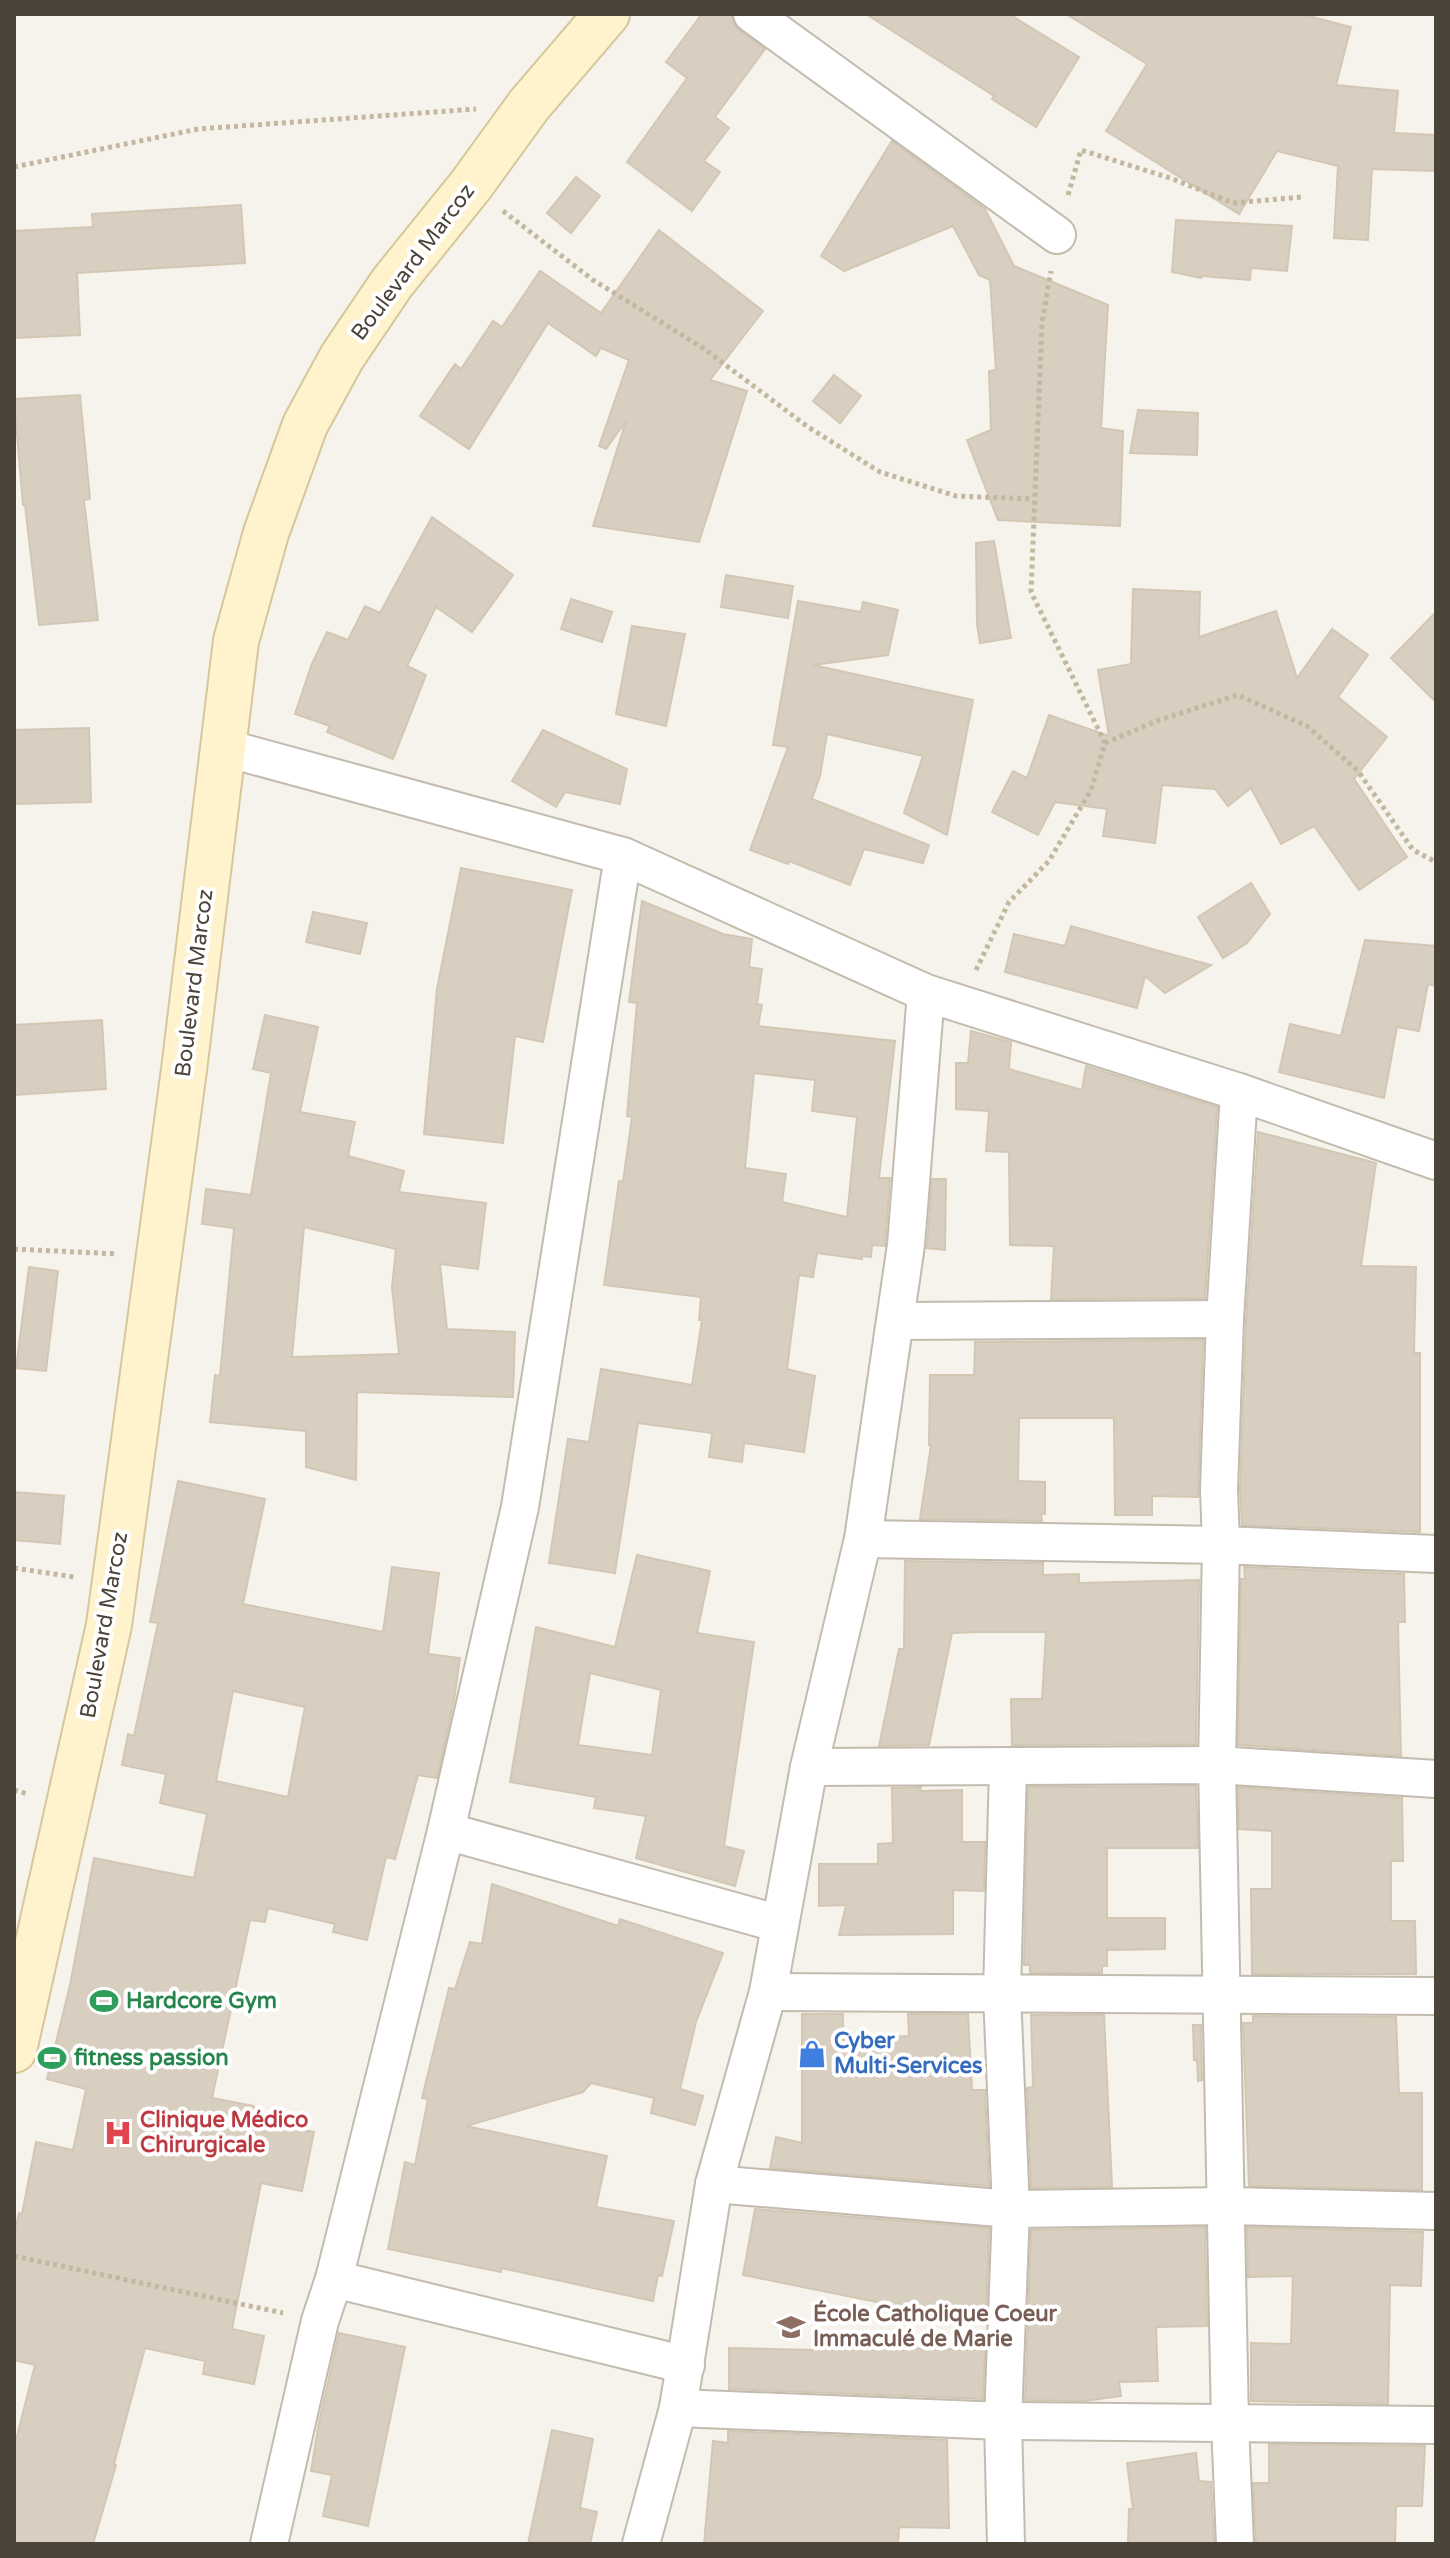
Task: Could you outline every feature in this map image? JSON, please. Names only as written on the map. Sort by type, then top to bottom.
[{"type":"main road","name":"Boulevard Marcoz","points":[[14,2050],[109,1625],[184,1070],[236,641],[266,533],[305,425],[342,357],[392,283],[471,185],[529,105],[607,14]]},
{"type":"street","points":[[752,14],[1057,235]]},
{"type":"street","points":[[222,747],[623,856],[926,993],[1239,1092],[1436,1161]]},
{"type":"street","points":[[269,2544],[320,2321],[334,2279],[446,1831],[520,1507],[623,856]]},
{"type":"street","points":[[641,2544],[678,2408],[714,2184],[768,1992],[809,1767],[863,1539],[906,1245],[926,993]]},
{"type":"street","points":[[1235,2544],[1217,1765],[1221,1545],[1219,1489],[1225,1319],[1239,1092]]},
{"type":"street","points":[[897,1321],[1225,1319]]},
{"type":"street","points":[[863,1539],[1221,1545],[1436,1554]]},
{"type":"street","points":[[809,1767],[1217,1765],[1436,1779]]},
{"type":"street","points":[[1006,2544],[1003,2421],[1011,2209],[1002,1993],[1008,1768]]},
{"type":"street","points":[[446,1831],[780,1924]]},
{"type":"street","points":[[768,1992],[1436,1996]]},
{"type":"street","points":[[714,2184],[1011,2209],[1227,2206],[1436,2211]]},
{"type":"street","points":[[334,2279],[686,2365]]},
{"type":"street","points":[[678,2408],[1003,2421],[1436,2425]]},
{"type":"path","points":[[14,167],[198,129],[529,105]]},
{"type":"path","points":[[960,1003],[1009,902],[1049,861],[1091,790],[1105,743],[1031,592],[1042,323],[1057,235],[1081,150],[1170,178],[1233,203],[1302,197]]},
{"type":"path","points":[[471,185],[593,280],[703,348],[808,427],[880,472],[956,496],[1033,499]]},
{"type":"path","points":[[1105,743],[1159,720],[1238,695],[1307,726],[1358,771],[1413,850],[1436,862]]},
{"type":"path","points":[[14,1249],[159,1256]]},
{"type":"path","points":[[14,1568],[114,1584]]},
{"type":"path","points":[[14,2256],[320,2321]]},
{"type":"building","points":[[702,14],[731,14],[739,30],[765,49],[715,117],[729,128],[704,161],[720,172],[692,211],[627,162],[687,78],[666,62]]},
{"type":"building","points":[[866,14],[1009,14],[1079,57],[1036,127],[992,99],[994,96]]},
{"type":"building","points":[[1066,14],[1301,14],[1351,27],[1336,85],[1398,91],[1394,133],[1436,135],[1436,171],[1372,169],[1368,240],[1334,238],[1338,166],[1277,151],[1239,214],[1106,131],[1147,64]]},
{"type":"building","points":[[892,141],[985,209],[1014,266],[1108,305],[1101,428],[1123,431],[1120,526],[998,520],[967,440],[991,430],[989,371],[996,370],[990,280],[979,275],[953,226],[844,271],[821,256]]},
{"type":"building","points":[[576,177],[600,196],[571,233],[547,213]]},
{"type":"building","points":[[241,205],[245,263],[77,273],[80,335],[14,338],[14,231],[93,227],[92,214]]},
{"type":"building","points":[[1176,220],[1292,226],[1287,271],[1251,268],[1250,280],[1201,278],[1172,272]]},
{"type":"building","points":[[659,230],[763,311],[710,380],[747,391],[699,542],[593,526],[626,421],[606,449],[599,446],[629,360],[601,348],[596,356],[548,323],[469,449],[420,416],[455,364],[461,369],[493,321],[502,327],[540,271],[601,313]]},
{"type":"building","points":[[834,375],[861,396],[840,423],[813,401]]},
{"type":"building","points":[[80,395],[90,499],[84,500],[98,620],[39,625],[23,505],[14,399]]},
{"type":"building","points":[[1138,410],[1198,413],[1197,455],[1130,453]]},
{"type":"building","points":[[432,517],[513,575],[472,632],[436,607],[407,666],[426,675],[393,759],[327,732],[330,726],[295,714],[311,666],[327,632],[348,640],[365,606],[380,613]]},
{"type":"building","points":[[994,541],[1011,638],[980,643],[976,543]]},
{"type":"building","points":[[726,575],[793,586],[788,618],[721,607]]},
{"type":"building","points":[[1133,589],[1200,592],[1199,637],[1276,611],[1297,678],[1332,629],[1368,655],[1338,697],[1387,737],[1354,779],[1407,857],[1359,890],[1314,826],[1281,844],[1251,788],[1228,806],[1215,789],[1162,785],[1155,843],[1103,836],[1107,809],[1055,802],[1038,835],[992,812],[1013,771],[1027,778],[1049,715],[1109,736],[1098,670],[1131,664]]},
{"type":"building","points":[[571,599],[612,612],[602,642],[561,629]]},
{"type":"building","points":[[798,601],[861,612],[863,602],[898,610],[888,655],[813,665],[973,700],[947,835],[904,813],[923,756],[827,734],[820,776],[812,799],[929,845],[923,863],[864,849],[850,885],[789,861],[788,864],[750,850],[788,747],[773,745]]},
{"type":"building","points":[[1436,612],[1436,702],[1391,658]]},
{"type":"building","points":[[632,626],[685,634],[666,726],[616,714]]},
{"type":"building","points":[[89,728],[91,802],[14,804],[14,730]]},
{"type":"building","points":[[543,730],[627,769],[620,804],[565,792],[556,807],[512,781]]},
{"type":"building","points":[[461,868],[572,890],[543,1042],[515,1036],[503,1143],[424,1134],[437,989]]},
{"type":"building","points":[[1251,883],[1270,914],[1247,943],[1223,958],[1198,917]]},
{"type":"building","points":[[642,901],[723,934],[752,939],[749,967],[762,969],[757,1004],[762,1005],[758,1026],[895,1041],[879,1178],[890,1178],[885,1246],[872,1245],[871,1257],[862,1256],[862,1259],[817,1253],[813,1277],[799,1275],[787,1369],[815,1376],[804,1452],[744,1443],[742,1462],[709,1457],[712,1433],[638,1423],[615,1573],[549,1563],[568,1439],[589,1442],[601,1369],[692,1385],[702,1320],[699,1320],[701,1297],[604,1285],[632,1117],[627,1116],[637,1003],[629,1002]],"holes":[[[754,1073],[815,1080],[812,1111],[857,1117],[847,1217],[782,1202],[786,1174],[745,1168]]]},
{"type":"building","points":[[313,912],[367,923],[360,954],[306,942]]},
{"type":"building","points":[[1071,926],[1211,965],[1165,993],[1145,976],[1137,1008],[1005,972],[1014,934],[1065,946]]},
{"type":"building","points":[[1365,940],[1436,946],[1436,986],[1428,984],[1419,1031],[1397,1027],[1384,1098],[1279,1072],[1290,1024],[1341,1036]]},
{"type":"building","points":[[265,1015],[318,1027],[300,1112],[355,1122],[348,1156],[404,1171],[399,1192],[486,1203],[478,1269],[440,1264],[447,1329],[515,1332],[513,1397],[357,1392],[356,1480],[306,1467],[306,1431],[210,1422],[215,1375],[220,1376],[234,1228],[202,1224],[206,1189],[251,1195],[271,1073],[253,1069]],"holes":[[[304,1227],[396,1249],[392,1287],[399,1354],[292,1357]]]},
{"type":"building","points":[[102,1020],[106,1089],[14,1095],[14,1025]]},
{"type":"building","points":[[971,1031],[1011,1042],[1009,1069],[1082,1090],[1086,1066],[1217,1107],[1205,1298],[1051,1299],[1054,1246],[1010,1245],[1009,1152],[986,1151],[989,1111],[956,1109],[956,1063],[968,1063]]},
{"type":"building","points":[[1258,1132],[1376,1163],[1361,1266],[1416,1267],[1414,1353],[1420,1353],[1420,1532],[1242,1525],[1240,1489],[1246,1320]]},
{"type":"building","points":[[932,1179],[946,1179],[945,1250],[927,1248]]},
{"type":"building","points":[[29,1267],[58,1271],[46,1371],[16,1368]]},
{"type":"building","points":[[1203,1340],[1198,1497],[1152,1496],[1152,1515],[1115,1515],[1114,1418],[1019,1418],[1018,1481],[1045,1482],[1045,1514],[1041,1514],[1042,1521],[920,1519],[931,1445],[930,1375],[974,1375],[975,1342]]},
{"type":"building","points":[[178,1481],[265,1499],[243,1604],[383,1632],[392,1567],[439,1573],[428,1654],[460,1658],[454,1700],[437,1778],[418,1775],[395,1859],[386,1857],[367,1940],[333,1932],[335,1924],[268,1908],[265,1922],[250,1920],[212,2098],[254,2106],[251,2119],[314,2132],[302,2191],[261,2183],[232,2329],[264,2336],[254,2384],[203,2374],[205,2361],[145,2348],[93,2544],[14,2544],[14,2448],[35,2365],[14,2360],[14,2234],[19,2213],[22,2214],[36,2142],[73,2150],[86,2089],[47,2079],[70,1985],[94,1858],[194,1878],[207,1814],[160,1803],[166,1774],[122,1765],[128,1734],[134,1736],[158,1623],[150,1622]],"holes":[[[233,1691],[305,1707],[288,1797],[216,1781]]]},
{"type":"building","points":[[14,1492],[64,1496],[60,1544],[14,1540]]},
{"type":"building","points":[[637,1555],[710,1571],[697,1633],[754,1642],[724,1846],[744,1851],[735,1886],[636,1858],[646,1816],[594,1808],[596,1797],[510,1782],[536,1627],[615,1647]],"holes":[[[590,1673],[661,1690],[652,1755],[578,1745]]]},
{"type":"building","points":[[905,1561],[1043,1563],[1043,1575],[1079,1574],[1079,1583],[1199,1580],[1196,1744],[1012,1745],[1011,1699],[1042,1699],[1046,1632],[976,1632],[952,1633],[929,1745],[879,1746],[899,1649],[904,1649]]},
{"type":"building","points":[[1244,1567],[1404,1574],[1405,1622],[1398,1622],[1401,1756],[1238,1745],[1241,1579],[1245,1579]]},
{"type":"building","points":[[1196,1786],[1198,1848],[1107,1848],[1107,1918],[1165,1918],[1165,1949],[1107,1950],[1107,1966],[1102,1966],[1102,1973],[1030,1973],[1030,1965],[1024,1965],[1028,1787]]},
{"type":"building","points":[[921,1787],[920,1791],[962,1790],[962,1842],[985,1842],[984,1891],[953,1890],[953,1934],[839,1935],[846,1905],[819,1906],[819,1864],[878,1864],[878,1844],[893,1843],[892,1788]]},
{"type":"building","points":[[1238,1787],[1402,1798],[1403,1861],[1391,1861],[1391,1921],[1415,1921],[1416,1974],[1252,1974],[1251,1889],[1272,1889],[1272,1831],[1239,1829]]},
{"type":"building","points":[[492,1884],[618,1926],[620,1919],[723,1953],[696,2022],[680,2089],[703,2096],[695,2125],[651,2113],[654,2098],[591,2083],[583,2092],[466,2126],[607,2156],[596,2207],[674,2221],[653,2301],[501,2268],[501,2272],[388,2249],[405,2162],[415,2165],[428,2099],[422,2098],[449,1988],[455,1989],[470,1942],[482,1944]]},
{"type":"building","points":[[802,2014],[843,2014],[843,2039],[909,2036],[908,2014],[968,2014],[972,2090],[985,2090],[989,2186],[770,2168],[776,2137],[802,2143]]},
{"type":"building","points":[[1031,2015],[1104,2015],[1112,2187],[1031,2188],[1027,2088],[1033,2087]]},
{"type":"building","points":[[1253,2016],[1396,2017],[1399,2093],[1422,2093],[1422,2190],[1249,2186],[1243,2023],[1253,2023]]},
{"type":"building","points":[[1193,2025],[1201,2025],[1202,2080],[1198,2081],[1197,2060],[1194,2060]]},
{"type":"building","points":[[755,2209],[989,2228],[986,2324],[743,2275]]},
{"type":"building","points":[[1205,2227],[1207,2326],[1156,2327],[1158,2381],[1119,2382],[1121,2396],[1085,2401],[1025,2400],[1031,2230]]},
{"type":"building","points":[[1247,2227],[1423,2232],[1421,2286],[1390,2285],[1388,2404],[1251,2401],[1251,2343],[1291,2344],[1293,2276],[1248,2277]]},
{"type":"building","points":[[339,2333],[405,2347],[368,2526],[323,2516],[332,2475],[311,2471]]},
{"type":"building","points":[[816,2346],[985,2350],[983,2399],[729,2389],[729,2348],[815,2350]]},
{"type":"building","points":[[552,2430],[593,2439],[580,2508],[597,2512],[590,2544],[528,2544]]},
{"type":"building","points":[[728,2431],[947,2440],[949,2528],[899,2527],[898,2544],[704,2544],[713,2441],[728,2443]]},
{"type":"building","points":[[1269,2444],[1425,2446],[1422,2506],[1396,2506],[1395,2544],[1256,2544],[1253,2483],[1269,2483]]},
{"type":"building","points":[[1196,2453],[1199,2481],[1211,2482],[1214,2544],[1128,2544],[1129,2509],[1133,2509],[1127,2463]]},
{"type":"place","name":"Hardcore Gym","points":[[104,2001]]},
{"type":"place","name":"Cyber Multi-Services","points":[[812,2054]]},
{"type":"place","name":"fitness passion","points":[[52,2058]]},
{"type":"place","name":"Clinique Médico Chirurgicale","points":[[118,2133]]},
{"type":"place","name":"École Catholique Coeur Immaculé de Marie","points":[[791,2327]]}]
